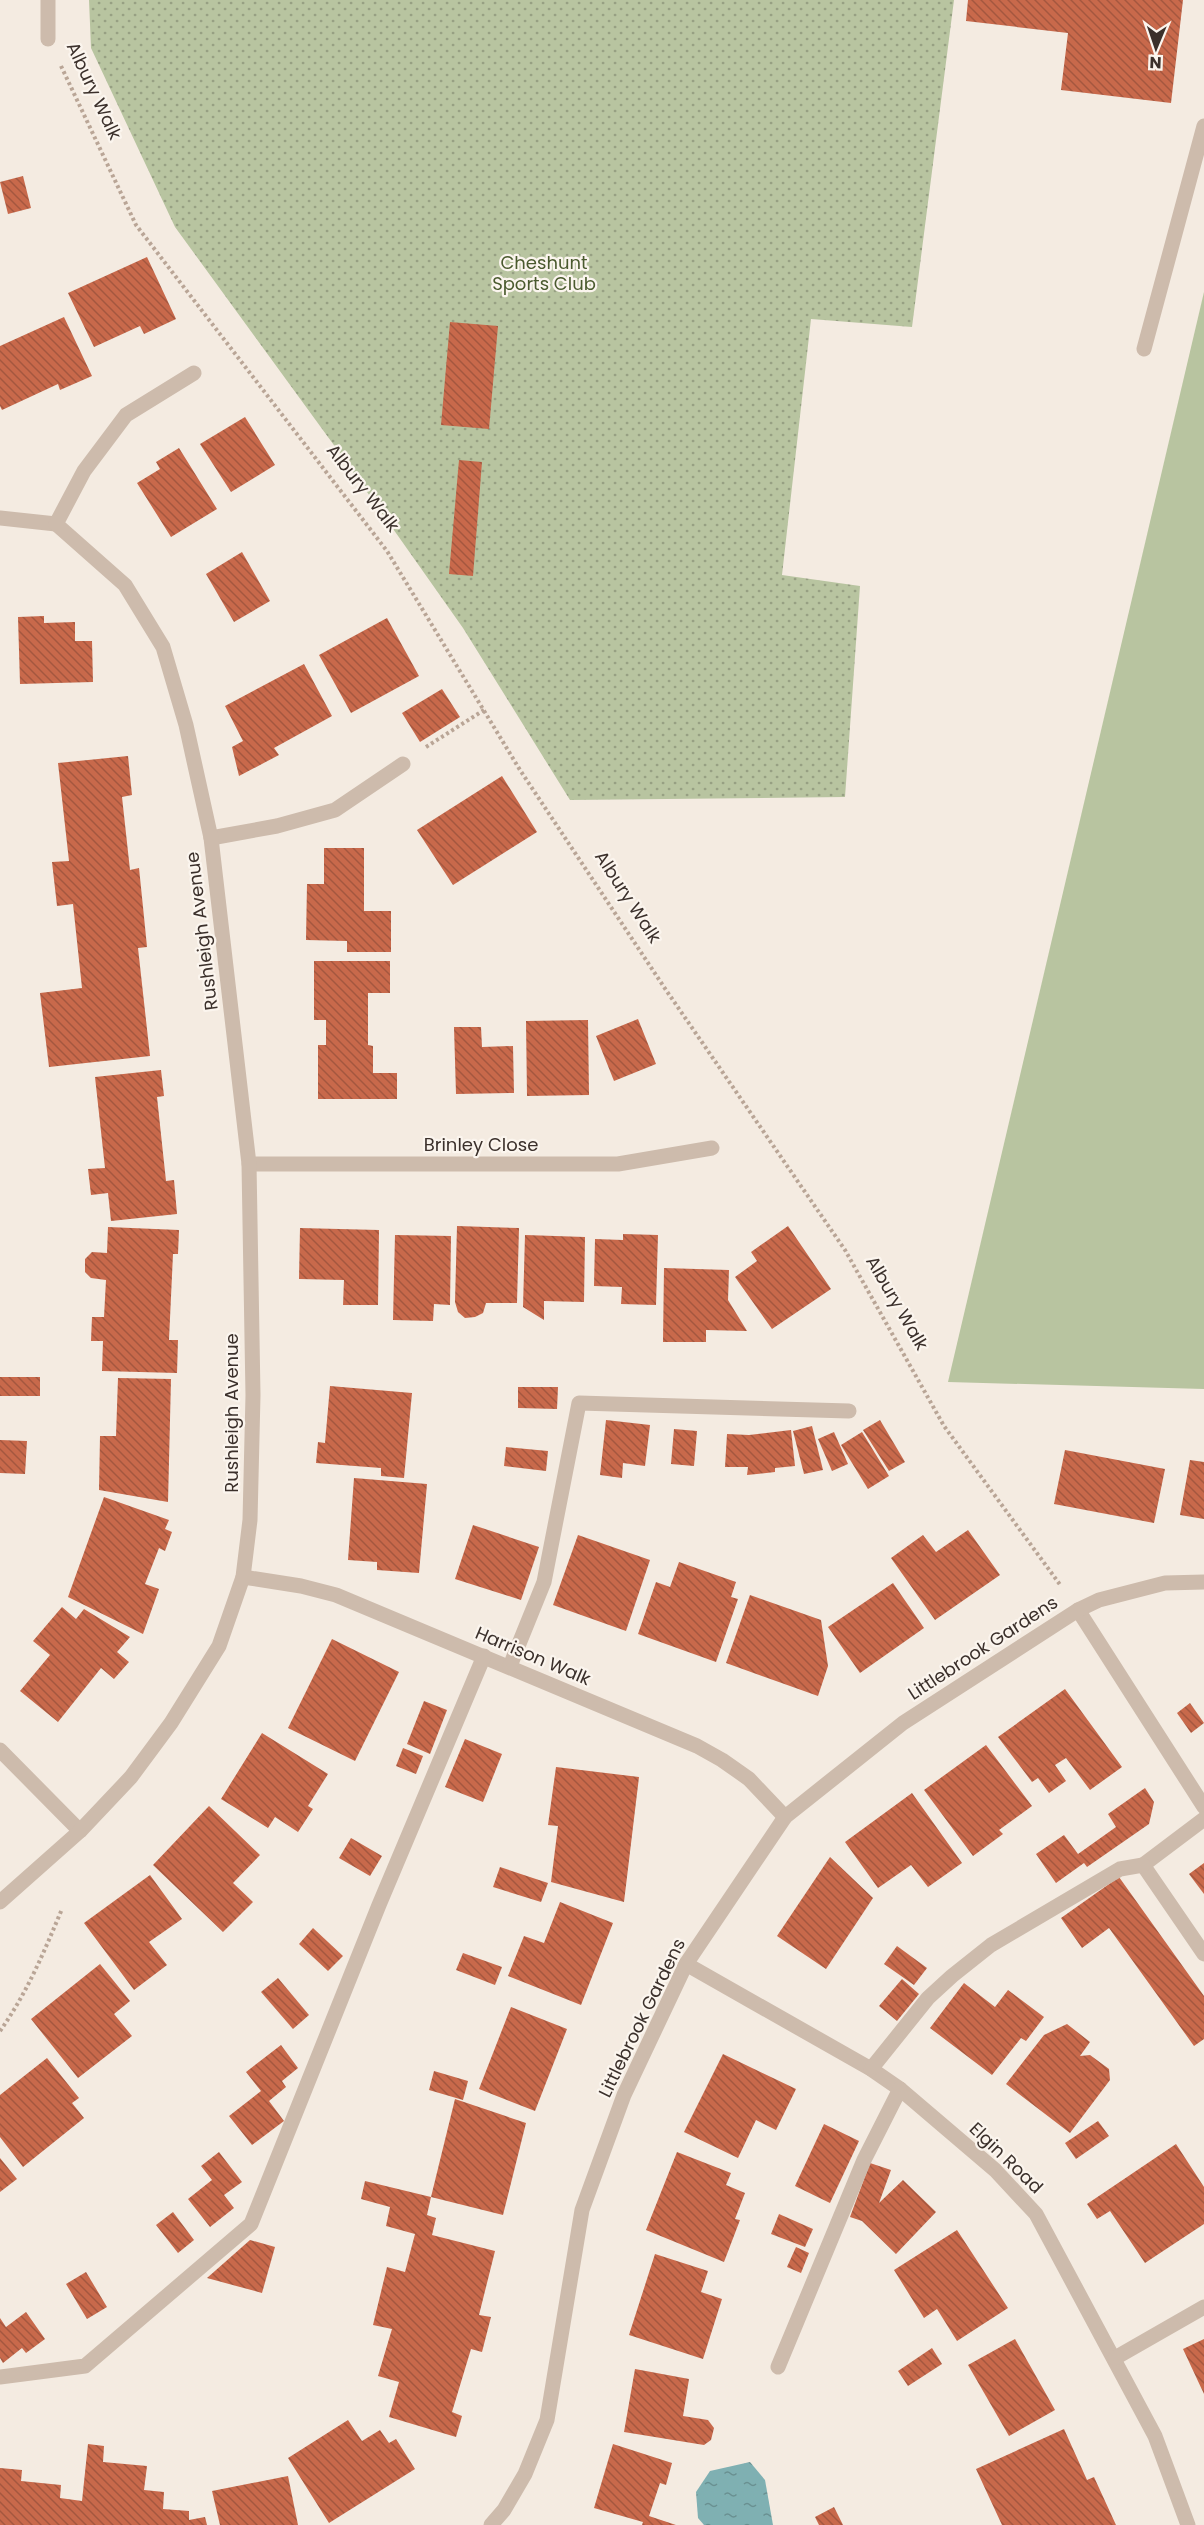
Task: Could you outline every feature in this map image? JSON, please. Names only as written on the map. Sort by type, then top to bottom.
[{"type":"street","name":"Albury Walk","points":[[48,0],[48,39]]},
{"type":"street","points":[[1144,349],[1204,126]]},
{"type":"street","points":[[0,518],[56,524],[84,471],[126,415],[194,373]]},
{"type":"street","name":"Rushleigh Avenue","points":[[0,1902],[80,1830],[131,1777],[171,1723],[219,1647],[243,1577],[250,1520],[253,1395],[249,1164],[211,838],[186,725],[163,647],[125,585],[56,524]]},
{"type":"street","name":"Rushleigh Avenue","points":[[211,838],[277,825],[335,810],[403,764]]},
{"type":"street","name":"Brinley Close","points":[[249,1164],[618,1164],[712,1148]]},
{"type":"street","points":[[510,1666],[544,1582],[579,1403],[849,1411]]},
{"type":"street","name":"Harrison Walk","points":[[243,1577],[301,1586],[336,1596],[510,1666],[697,1746],[749,1779],[785,1817]]},
{"type":"street","name":"Littlebrook Gardens","points":[[491,2525],[504,2510],[525,2474],[545,2428],[554,2387],[582,2210],[624,2095],[686,1964],[785,1817],[903,1723],[1078,1610],[1099,1600],[1165,1582],[1204,1582]]},
{"type":"street","points":[[1078,1610],[1204,1807]]},
{"type":"street","points":[[0,2377],[85,2366],[251,2224],[379,1905],[484,1656]]},
{"type":"street","points":[[0,1750],[80,1830]]},
{"type":"street","points":[[872,2069],[928,1998],[991,1945],[1120,1869],[1143,1865],[1204,1819]]},
{"type":"street","points":[[1143,1865],[1204,1954]]},
{"type":"street","name":"Elgin Road","points":[[686,1964],[872,2069],[900,2089],[995,2170],[1036,2214],[1155,2436],[1188,2525]]},
{"type":"street","points":[[778,2367],[864,2160],[900,2089]]},
{"type":"street","points":[[1115,2358],[1204,2307]]},
{"type":"path","name":"Albury Walk","points":[[48,39],[136,225],[387,551],[520,770],[666,990],[845,1250],[944,1426],[1078,1610]]},
{"type":"path","points":[[403,764],[484,710]]},
{"type":"path","points":[[0,2031],[14,2012],[38,1968],[62,1909]]},
{"type":"green space","name":"Cheshunt Sports Club","points":[[89,0],[954,0],[912,327],[811,319],[782,575],[860,586],[845,797],[570,800],[463,628],[336,448],[175,227],[91,48]]},
{"type":"green space","points":[[1204,292],[1204,1389],[948,1382]]},
{"type":"water","points":[[750,2462],[765,2480],[773,2525],[704,2525],[698,2518],[696,2492],[710,2471]]},
{"type":"building","points":[[968,0],[1183,0],[1171,103],[1061,90],[1068,33],[966,21]]},
{"type":"building","points":[[23,176],[31,208],[8,214],[0,182]]},
{"type":"building","points":[[147,257],[176,319],[144,334],[140,326],[94,347],[68,293]]},
{"type":"building","points":[[64,317],[92,376],[60,390],[58,384],[2,410],[0,406],[0,346]]},
{"type":"building","points":[[450,322],[498,326],[489,429],[441,425]]},
{"type":"building","points":[[245,417],[275,465],[231,492],[200,444]]},
{"type":"building","points":[[179,448],[217,509],[171,537],[137,483],[160,469],[156,462]]},
{"type":"building","points":[[459,460],[482,462],[473,576],[449,574]]},
{"type":"building","points":[[242,552],[270,601],[234,622],[206,574]]},
{"type":"building","points":[[44,616],[44,623],[75,622],[75,641],[92,641],[93,682],[20,684],[18,617]]},
{"type":"building","points":[[387,618],[419,676],[351,713],[319,655]]},
{"type":"building","points":[[304,664],[332,716],[274,748],[279,755],[239,776],[232,747],[243,741],[225,706]]},
{"type":"building","points":[[442,689],[460,717],[420,742],[402,713]]},
{"type":"building","points":[[128,756],[132,795],[122,797],[130,870],[139,868],[147,947],[138,948],[150,1056],[49,1067],[40,993],[82,988],[73,904],[57,906],[52,862],[69,861],[58,763]]},
{"type":"building","points":[[502,776],[537,832],[453,885],[417,830]]},
{"type":"building","points":[[324,848],[364,848],[364,911],[391,911],[391,952],[347,952],[347,941],[306,940],[307,884],[324,884]]},
{"type":"building","points":[[314,961],[390,961],[390,993],[368,993],[368,1045],[373,1046],[373,1073],[397,1073],[397,1099],[318,1099],[318,1045],[326,1045],[326,1020],[314,1020]]},
{"type":"building","points":[[638,1019],[656,1064],[614,1081],[596,1036]]},
{"type":"building","points":[[588,1020],[589,1095],[527,1096],[526,1021]]},
{"type":"building","points":[[454,1027],[481,1027],[482,1047],[513,1046],[514,1093],[456,1094]]},
{"type":"building","points":[[161,1070],[164,1096],[157,1097],[166,1181],[174,1180],[177,1214],[111,1221],[108,1193],[91,1195],[88,1169],[105,1168],[95,1077]]},
{"type":"building","points":[[457,1226],[519,1228],[517,1303],[486,1303],[483,1313],[475,1317],[465,1318],[458,1312],[455,1302]]},
{"type":"building","points":[[788,1226],[831,1289],[772,1329],[735,1277],[757,1261],[751,1252]]},
{"type":"building","points":[[108,1227],[179,1230],[178,1254],[173,1254],[169,1340],[178,1340],[177,1373],[102,1371],[103,1341],[91,1341],[92,1317],[104,1317],[106,1280],[91,1278],[85,1272],[85,1259],[92,1252],[107,1253]]},
{"type":"building","points":[[300,1228],[379,1230],[378,1305],[343,1305],[344,1280],[299,1279]]},
{"type":"building","points":[[623,1234],[658,1235],[656,1305],[621,1304],[622,1287],[594,1286],[595,1239],[623,1240]]},
{"type":"building","points":[[395,1235],[451,1236],[450,1305],[434,1304],[433,1321],[393,1320]]},
{"type":"building","points":[[525,1235],[585,1237],[584,1302],[544,1301],[544,1320],[523,1307]]},
{"type":"building","points":[[664,1268],[729,1270],[728,1300],[747,1331],[706,1330],[706,1342],[663,1342]]},
{"type":"building","points":[[0,1377],[40,1377],[40,1396],[0,1396]]},
{"type":"building","points":[[118,1378],[171,1379],[168,1502],[99,1490],[100,1436],[116,1436]]},
{"type":"building","points":[[330,1386],[412,1393],[404,1478],[381,1476],[381,1468],[316,1463],[318,1442],[325,1443]]},
{"type":"building","points":[[518,1387],[558,1387],[557,1409],[518,1408]]},
{"type":"building","points":[[606,1420],[650,1425],[645,1466],[623,1463],[622,1478],[600,1475]]},
{"type":"building","points":[[880,1420],[905,1462],[889,1471],[863,1430]]},
{"type":"building","points":[[812,1426],[823,1470],[804,1474],[793,1431]]},
{"type":"building","points":[[674,1429],[697,1431],[694,1466],[671,1464]]},
{"type":"building","points":[[791,1430],[795,1466],[775,1468],[775,1472],[747,1475],[748,1467],[725,1467],[727,1434],[749,1435]]},
{"type":"building","points":[[834,1432],[848,1464],[832,1471],[818,1439]]},
{"type":"building","points":[[862,1432],[889,1476],[868,1489],[841,1445]]},
{"type":"building","points":[[0,1440],[27,1441],[25,1474],[0,1473]]},
{"type":"building","points":[[506,1447],[548,1451],[546,1471],[504,1466]]},
{"type":"building","points":[[1065,1450],[1165,1469],[1154,1523],[1054,1504]]},
{"type":"building","points":[[1190,1460],[1204,1462],[1204,1519],[1180,1515]]},
{"type":"building","points":[[354,1478],[427,1484],[419,1573],[377,1570],[377,1562],[348,1560]]},
{"type":"building","points":[[104,1497],[169,1520],[165,1529],[172,1532],[165,1551],[159,1548],[145,1584],[159,1589],[143,1634],[68,1597]]},
{"type":"building","points":[[473,1525],[539,1547],[521,1600],[455,1579]]},
{"type":"building","points":[[968,1530],[1000,1575],[935,1620],[891,1558],[923,1535],[936,1552]]},
{"type":"building","points":[[578,1535],[650,1560],[626,1631],[553,1605]]},
{"type":"building","points":[[679,1562],[736,1582],[731,1597],[738,1599],[716,1662],[638,1634],[656,1582],[670,1587]]},
{"type":"building","points":[[893,1583],[924,1628],[860,1673],[828,1627]]},
{"type":"building","points":[[750,1595],[821,1620],[828,1666],[818,1696],[726,1663]]},
{"type":"building","points":[[62,1607],[76,1619],[84,1609],[130,1637],[117,1652],[129,1662],[114,1679],[101,1668],[58,1722],[20,1691],[50,1655],[33,1641]]},
{"type":"building","points":[[332,1639],[399,1672],[355,1761],[288,1728]]},
{"type":"building","points":[[1065,1689],[1122,1767],[1090,1790],[1066,1758],[1055,1765],[1066,1781],[1049,1793],[1038,1778],[1032,1782],[998,1737]]},
{"type":"building","points":[[424,1701],[447,1710],[430,1754],[407,1744]]},
{"type":"building","points":[[1190,1703],[1204,1723],[1191,1733],[1177,1713]]},
{"type":"building","points":[[262,1733],[328,1774],[308,1806],[313,1809],[298,1832],[275,1817],[268,1828],[221,1799]]},
{"type":"building","points":[[465,1739],[502,1754],[483,1802],[445,1787]]},
{"type":"building","points":[[986,1745],[1032,1806],[999,1830],[1003,1834],[973,1856],[924,1790]]},
{"type":"building","points":[[403,1748],[423,1756],[416,1774],[396,1766]]},
{"type":"building","points":[[556,1767],[639,1777],[624,1902],[551,1882],[558,1826],[548,1825]]},
{"type":"building","points":[[1145,1788],[1154,1802],[1149,1824],[1087,1867],[1084,1863],[1056,1883],[1036,1854],[1064,1835],[1078,1854],[1116,1827],[1108,1814]]},
{"type":"building","points":[[912,1793],[962,1863],[928,1887],[911,1865],[878,1888],[845,1842]]},
{"type":"building","points":[[209,1806],[260,1855],[233,1883],[253,1902],[223,1932],[153,1865]]},
{"type":"building","points":[[351,1838],[382,1856],[370,1876],[339,1858]]},
{"type":"building","points":[[830,1857],[873,1898],[826,1969],[777,1936]]},
{"type":"building","points":[[1204,1863],[1204,1894],[1189,1874]]},
{"type":"building","points":[[500,1867],[548,1883],[541,1902],[493,1887]]},
{"type":"building","points":[[150,1875],[182,1919],[149,1942],[167,1965],[134,1990],[84,1923]]},
{"type":"building","points":[[1119,1877],[1204,1996],[1204,2039],[1194,2046],[1109,1928],[1082,1948],[1061,1918]]},
{"type":"building","points":[[560,1902],[613,1923],[581,2005],[508,1976],[524,1936],[544,1943]]},
{"type":"building","points":[[313,1928],[343,1956],[328,1971],[299,1944]]},
{"type":"building","points":[[897,1946],[927,1968],[914,1985],[884,1964]]},
{"type":"building","points":[[463,1953],[502,1967],[495,1985],[456,1970]]},
{"type":"building","points":[[100,1964],[130,2001],[114,2014],[132,2036],[78,2078],[31,2019]]},
{"type":"building","points":[[278,1978],[309,2015],[293,2029],[261,1992]]},
{"type":"building","points":[[902,1979],[919,1994],[897,2021],[879,2006]]},
{"type":"building","points":[[964,1983],[995,2007],[1008,1990],[1044,2017],[1026,2041],[1021,2038],[992,2075],[930,2028]]},
{"type":"building","points":[[511,2007],[567,2029],[535,2111],[479,2089]]},
{"type":"building","points":[[1067,2024],[1090,2042],[1080,2056],[1090,2055],[1109,2069],[1110,2080],[1070,2133],[1006,2084],[1044,2035]]},
{"type":"building","points":[[281,2045],[298,2068],[282,2081],[286,2087],[269,2101],[284,2121],[252,2145],[229,2116],[261,2091],[246,2072]]},
{"type":"building","points":[[723,2054],[796,2089],[776,2130],[756,2120],[738,2158],[684,2132]]},
{"type":"building","points":[[47,2058],[79,2098],[72,2103],[84,2118],[23,2167],[0,2137],[0,2095]]},
{"type":"building","points":[[434,2071],[468,2081],[463,2100],[429,2090]]},
{"type":"building","points":[[455,2099],[526,2123],[503,2215],[431,2197]]},
{"type":"building","points":[[1098,2121],[1109,2136],[1076,2159],[1065,2143]]},
{"type":"building","points":[[824,2124],[859,2141],[830,2203],[795,2186]]},
{"type":"building","points":[[1176,2144],[1204,2187],[1204,2224],[1145,2263],[1110,2211],[1097,2219],[1087,2204]]},
{"type":"building","points":[[219,2152],[242,2182],[224,2195],[234,2208],[210,2227],[188,2199],[212,2180],[201,2166]]},
{"type":"building","points":[[677,2152],[731,2173],[726,2185],[745,2193],[735,2219],[740,2220],[724,2262],[646,2230]]},
{"type":"building","points":[[0,2158],[17,2179],[0,2192]]},
{"type":"building","points":[[870,2163],[891,2170],[879,2203],[903,2180],[936,2212],[896,2254],[862,2221],[850,2217]]},
{"type":"building","points":[[365,2181],[431,2197],[427,2215],[436,2218],[432,2235],[495,2251],[479,2315],[491,2317],[482,2352],[471,2349],[452,2412],[462,2416],[456,2437],[389,2417],[399,2382],[378,2376],[392,2329],[373,2325],[387,2267],[405,2272],[415,2234],[386,2226],[390,2207],[361,2199]]},
{"type":"building","points":[[173,2212],[194,2240],[178,2253],[156,2225]]},
{"type":"building","points":[[779,2214],[813,2229],[805,2247],[771,2234]]},
{"type":"building","points":[[957,2230],[1008,2308],[957,2341],[937,2309],[924,2318],[894,2270]]},
{"type":"building","points":[[250,2240],[275,2247],[262,2293],[207,2278]]},
{"type":"building","points":[[796,2247],[809,2253],[801,2273],[787,2267]]},
{"type":"building","points":[[655,2254],[708,2271],[701,2292],[722,2299],[703,2359],[629,2335]]},
{"type":"building","points":[[86,2272],[107,2307],[87,2319],[66,2284]]},
{"type":"building","points":[[26,2312],[45,2339],[26,2353],[22,2348],[3,2363],[0,2358],[0,2318],[6,2327]]},
{"type":"building","points":[[1015,2339],[1055,2410],[1009,2436],[968,2365]]},
{"type":"building","points":[[1204,2339],[1204,2394],[1183,2349]]},
{"type":"building","points":[[932,2348],[942,2364],[908,2386],[898,2371]]},
{"type":"building","points":[[635,2369],[689,2379],[683,2416],[708,2420],[714,2428],[711,2440],[704,2445],[624,2432]]},
{"type":"building","points":[[348,2420],[362,2441],[380,2430],[389,2443],[396,2439],[415,2469],[329,2523],[288,2458]]},
{"type":"building","points":[[1064,2429],[1087,2480],[1094,2477],[1116,2525],[1002,2525],[976,2469]]},
{"type":"building","points":[[88,2444],[104,2446],[103,2462],[147,2466],[144,2490],[164,2492],[163,2509],[189,2511],[189,2520],[205,2517],[207,2525],[0,2525],[0,2468],[22,2470],[21,2481],[61,2485],[60,2498],[82,2501]]},
{"type":"building","points":[[613,2444],[672,2463],[666,2485],[660,2483],[649,2516],[676,2525],[642,2525],[643,2522],[594,2508]]},
{"type":"building","points":[[288,2476],[298,2525],[220,2525],[212,2491]]},
{"type":"building","points":[[834,2507],[843,2525],[819,2525],[815,2517]]}]
